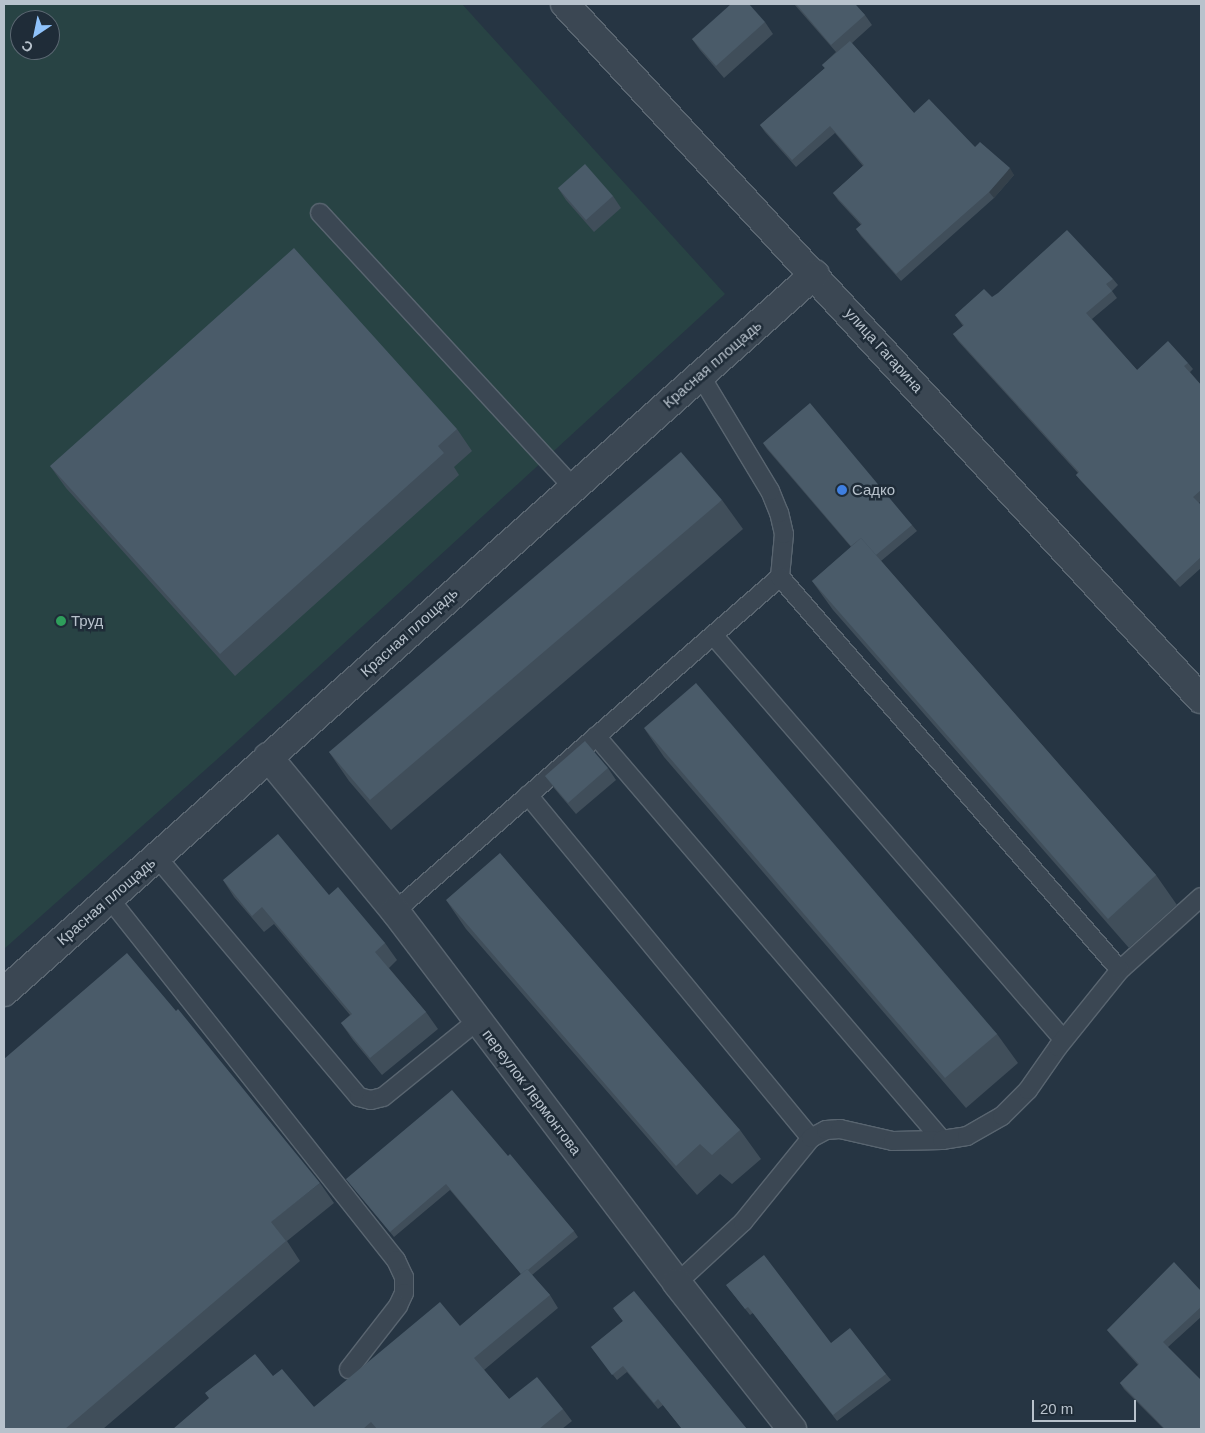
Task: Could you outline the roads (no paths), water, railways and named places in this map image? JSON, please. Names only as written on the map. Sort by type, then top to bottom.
[{"type":"street","name":"улица Гагарина","points":[[565,4],[815,274],[1201,699]]},
{"type":"street","name":"Красная площадь","points":[[4,992],[572,486],[815,274]]},
{"type":"street","name":"переулок Лермонтова","points":[[268,757],[395,911],[676,1283],[792,1429]]},
{"type":"lane","points":[[320,213],[572,486]]},
{"type":"lane","points":[[395,911],[780,578],[784,534],[779,513],[770,491],[700,376]]},
{"type":"lane","points":[[780,578],[1120,970]]},
{"type":"lane","points":[[713,635],[1063,1040]]},
{"type":"lane","points":[[596,736],[942,1140]]},
{"type":"lane","points":[[528,795],[811,1138]]},
{"type":"lane","points":[[156,856],[359,1097],[372,1100],[383,1097],[477,1021]]},
{"type":"lane","points":[[676,1283],[743,1222],[811,1138],[826,1130],[840,1129],[893,1141],[942,1140],[967,1136],[1002,1116],[1028,1090],[1063,1040],[1120,970],[1201,897]]},
{"type":"lane","points":[[109,898],[396,1260],[404,1276],[404,1294],[398,1306],[349,1369]]},
{"type":"place","name":"Садко","points":[[842,490]]},
{"type":"place","name":"Труд","points":[[61,621]]}]
